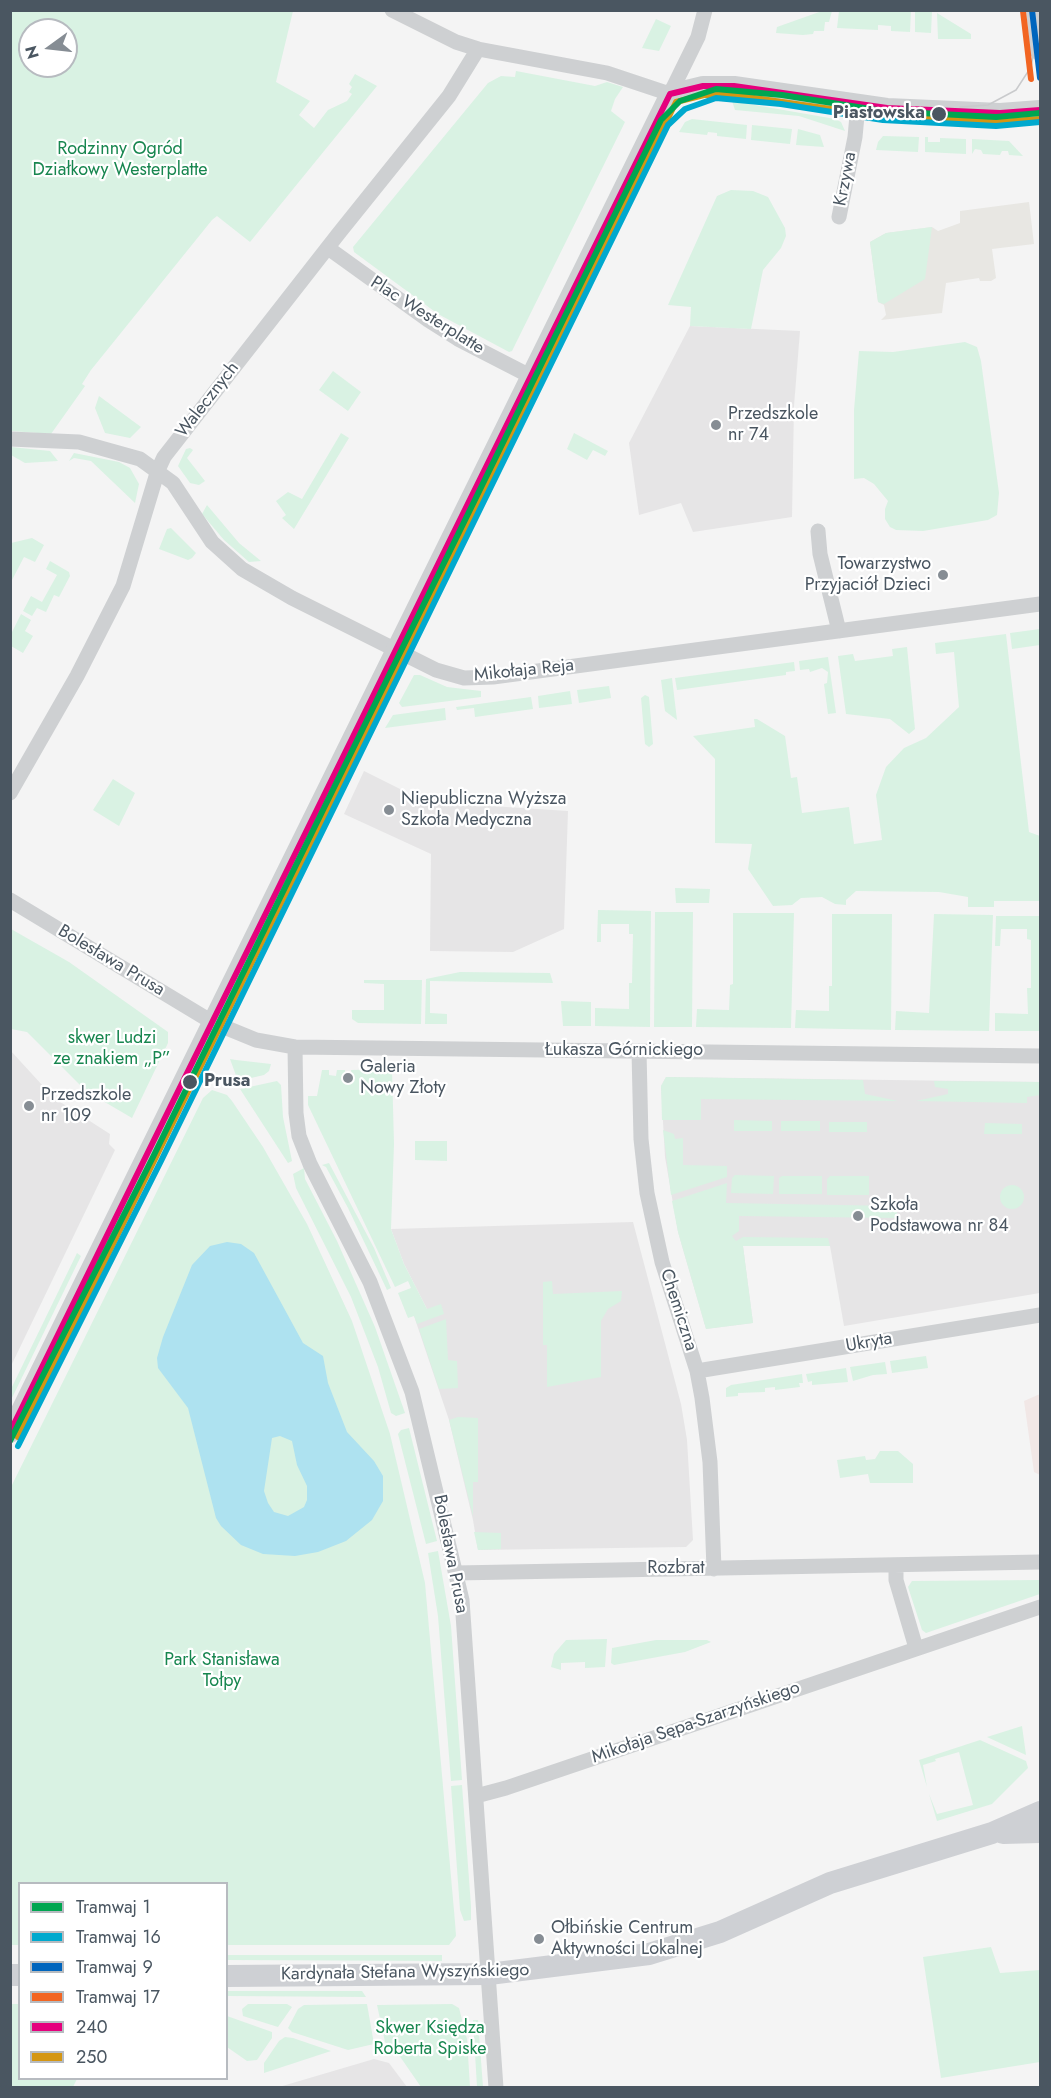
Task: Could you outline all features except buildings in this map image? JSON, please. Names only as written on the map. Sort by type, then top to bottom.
[{"type":"main road","name":"Kardynała Stefana Wyszyńskiego","points":[[228,1976],[489,1974],[624,1959],[674,1947],[739,1925],[830,1883],[992,1833],[1041,1812]]},
{"type":"main road","name":"Kardynała Stefana Wyszyńskiego","points":[[992,1833],[1041,1832]]},
{"type":"street","points":[[392,10],[456,42],[478,49],[608,73],[670,94],[703,86],[734,86],[858,105],[975,112],[1041,110]]},
{"type":"street","points":[[10,1433],[698,37],[705,10]]},
{"type":"street","points":[[1036,10],[1041,51]]},
{"type":"street","name":"Walecznych","points":[[10,793],[77,676],[123,586],[158,470],[171,447],[450,96],[478,49]]},
{"type":"street","name":"Krzywa","points":[[839,217],[855,137],[858,105]]},
{"type":"street","name":"Plac Westerplatte","points":[[328,248],[373,283],[448,333],[530,376]]},
{"type":"street","name":"Mikołaja Reja","points":[[10,439],[79,442],[132,456],[158,470],[173,483],[212,542],[242,569],[292,598],[450,675],[481,678],[1041,604]]},
{"type":"street","points":[[818,531],[820,554],[839,631]]},
{"type":"street","name":"Bolesława Prusa","points":[[10,900],[212,1022]]},
{"type":"street","name":"Łukasza Górnickiego","points":[[212,1022],[256,1040],[296,1047],[1041,1056]]},
{"type":"street","name":"Bolesława Prusa","points":[[296,1047],[296,1113],[299,1136],[386,1320],[419,1417],[462,1600],[496,2088]]},
{"type":"street","name":"Chemiczna","points":[[639,1051],[641,1139],[647,1193],[662,1262],[697,1371],[711,1462],[714,1569]]},
{"type":"street","name":"Ukryta","points":[[697,1371],[1041,1315]]},
{"type":"street","points":[[916,1648],[896,1580],[896,1567],[1041,1562]]},
{"type":"street","name":"Rozbrat","points":[[456,1573],[896,1567]]},
{"type":"street","name":"Mikołaja Sępa-Szarzyńskiego","points":[[476,1796],[538,1778],[1041,1607]]},
{"type":"shaded area","points":[[1029,202],[1034,244],[992,249],[996,278],[991,281],[980,281],[979,278],[946,283],[942,313],[881,320],[886,315],[884,305],[878,302],[870,242],[886,233],[932,227],[938,231],[960,223],[960,211]]},
{"type":"shaded area","name":"Przedszkole nr 74","points":[[690,326],[800,331],[794,406],[792,517],[693,532],[681,503],[639,515],[629,443]]},
{"type":"shaded area","points":[[364,771],[432,805],[432,800],[480,796],[491,806],[568,811],[564,929],[513,952],[430,951],[431,854],[344,814]]},
{"type":"shaded area","points":[[10,1050],[54,1098],[110,1134],[109,1144],[115,1150],[11,1366]]},
{"type":"shaded area","name":"Szkoła Podstawowa nr 84","points":[[666,1077],[1040,1082],[1040,1293],[844,1326],[830,1246],[743,1246],[753,1323],[706,1329],[678,1232],[665,1157],[661,1086]]},
{"type":"shaded area","points":[[633,1222],[681,1404],[687,1440],[693,1540],[686,1547],[478,1550],[449,1420],[414,1316],[427,1309],[404,1264],[391,1229]]},
{"type":"shaded area","points":[[1040,1394],[1040,1475],[1034,1472],[1024,1401]]},
{"type":"shaded area","points":[[374,2059],[389,2063],[407,2087],[279,2087]]},
{"type":"green space","name":"Rodzinny Ogród Działkowy Westerplatte","points":[[10,11],[293,11],[276,82],[310,101],[299,115],[314,128],[328,110],[347,101],[352,94],[349,92],[352,87],[349,84],[355,74],[377,86],[250,242],[217,216],[212,220],[91,370],[82,384],[85,386],[51,434],[11,431]]},
{"type":"green space","points":[[822,11],[832,11],[829,22],[825,22],[824,31],[814,31],[813,34],[803,35],[776,33],[777,27]]},
{"type":"green space","points":[[839,11],[911,11],[910,32],[891,31],[891,26],[878,25],[878,30],[837,28]]},
{"type":"green space","points":[[915,11],[932,11],[931,33],[915,32]]},
{"type":"green space","points":[[937,13],[971,34],[971,39],[938,39]]},
{"type":"green space","points":[[656,19],[671,26],[659,51],[642,48]]},
{"type":"green space","points":[[516,71],[595,86],[607,82],[623,87],[611,111],[625,122],[512,351],[509,352],[438,314],[354,252],[353,247],[488,83],[501,76],[515,77]]},
{"type":"green space","points":[[732,101],[835,119],[841,122],[845,131],[799,116],[735,110]]},
{"type":"green space","points":[[692,119],[747,125],[746,139],[717,136],[717,133],[708,132],[707,135],[679,132],[685,122]]},
{"type":"green space","points":[[752,125],[792,129],[790,144],[751,140]]},
{"type":"green space","points":[[798,129],[820,135],[824,147],[796,145]]},
{"type":"green space","points":[[883,136],[919,137],[918,152],[876,150]]},
{"type":"green space","points":[[925,137],[928,137],[928,142],[940,142],[940,138],[966,139],[966,154],[925,152]]},
{"type":"green space","points":[[972,139],[1009,141],[1023,156],[1009,155],[1008,151],[1002,151],[1000,155],[983,154],[981,150],[975,149],[972,154]]},
{"type":"green space","points":[[731,190],[753,191],[768,197],[785,228],[786,236],[781,248],[763,270],[751,329],[690,326],[691,307],[668,305],[717,196]]},
{"type":"green space","points":[[932,227],[925,279],[884,304],[878,302],[870,242],[886,233]]},
{"type":"green space","points":[[965,342],[977,347],[981,361],[999,493],[997,515],[988,520],[923,531],[896,530],[890,527],[885,519],[888,501],[874,484],[864,478],[854,479],[854,410],[859,351],[893,352]]},
{"type":"green space","points":[[333,371],[361,392],[348,411],[319,390]]},
{"type":"green space","points":[[99,396],[141,427],[130,438],[105,433],[95,408]]},
{"type":"green space","points":[[341,433],[349,438],[294,529],[282,518],[286,515],[276,501],[288,492],[302,499]]},
{"type":"green space","points":[[574,433],[608,451],[605,456],[593,450],[587,460],[567,449]]},
{"type":"green space","points":[[11,447],[50,451],[58,461],[25,463],[11,455]]},
{"type":"green space","points":[[186,449],[193,450],[187,458],[205,481],[199,485],[190,483],[178,466]]},
{"type":"green space","points":[[74,453],[119,462],[130,468],[139,484],[135,503],[91,461],[74,458],[69,461]]},
{"type":"green space","points":[[207,505],[239,543],[261,561],[249,562],[224,540],[202,514]]},
{"type":"green space","points":[[171,528],[196,553],[192,558],[188,560],[159,549],[167,529]]},
{"type":"green space","points":[[32,538],[44,545],[35,562],[24,557],[11,582],[11,543]]},
{"type":"green space","points":[[50,561],[69,572],[70,576],[59,597],[54,595],[46,612],[37,608],[32,616],[23,611],[31,596],[42,602],[57,575],[46,569]]},
{"type":"green space","points":[[21,614],[31,620],[25,631],[33,636],[23,653],[11,646],[11,634]]},
{"type":"green space","points":[[1040,629],[1040,645],[1012,649],[1010,633]]},
{"type":"green space","points":[[1006,634],[1029,832],[1040,836],[1040,901],[994,901],[994,907],[968,907],[968,897],[939,892],[856,891],[846,900],[846,905],[835,904],[822,897],[801,898],[792,905],[773,906],[748,869],[752,844],[715,843],[715,759],[693,736],[755,727],[754,719],[757,719],[785,736],[791,778],[797,777],[802,813],[849,807],[854,844],[882,840],[876,795],[886,767],[904,748],[926,738],[959,707],[954,652],[936,654],[935,643]]},
{"type":"green space","points":[[907,647],[915,729],[909,734],[890,719],[846,714],[838,656],[853,654],[855,661],[893,656],[892,649]]},
{"type":"green space","points":[[828,657],[836,713],[828,714],[824,684],[827,683],[828,672],[822,668],[810,672],[809,669],[800,670],[799,661]]},
{"type":"green space","points":[[794,662],[795,671],[786,672],[786,675],[677,690],[675,678]]},
{"type":"green space","points":[[414,675],[420,675],[447,687],[481,691],[481,697],[402,707],[399,703]]},
{"type":"green space","points":[[672,678],[677,720],[665,711],[661,680]]},
{"type":"green space","points":[[609,686],[611,698],[579,703],[577,690]]},
{"type":"green space","points":[[570,691],[572,704],[539,708],[538,696]]},
{"type":"green space","points":[[645,695],[649,697],[653,744],[649,747],[645,744],[641,698]]},
{"type":"green space","points":[[531,697],[533,709],[475,717],[474,708],[457,710],[456,707]]},
{"type":"green space","points":[[445,708],[446,720],[385,728],[393,715]]},
{"type":"green space","points":[[113,779],[135,793],[119,826],[93,810]]},
{"type":"green space","points":[[675,888],[710,889],[709,903],[676,903]]},
{"type":"green space","points":[[598,910],[651,911],[650,1027],[595,1026],[595,1008],[629,1009],[629,983],[632,983],[633,934],[629,934],[629,924],[601,924],[601,942],[597,942]]},
{"type":"green space","points":[[655,912],[693,912],[692,1027],[654,1027]]},
{"type":"green space","points":[[733,913],[794,913],[791,1028],[696,1027],[697,1009],[729,1010],[730,985],[733,984]]},
{"type":"green space","points":[[832,914],[892,914],[891,1030],[795,1028],[796,1010],[829,1011],[829,986],[832,986]]},
{"type":"green space","points":[[934,914],[993,915],[989,1031],[895,1030],[896,1011],[929,1013]]},
{"type":"green space","points":[[996,916],[1040,916],[1040,1031],[995,1031],[995,1013],[1028,1014],[1027,988],[1031,988],[1031,940],[1027,939],[1027,929],[1001,929],[1000,946],[995,946]]},
{"type":"green space","name":"skwer Ludzi ze znakiem „P”","points":[[11,929],[69,962],[168,1032],[168,1043],[132,1118],[86,1091],[27,1032],[11,1029]]},
{"type":"green space","points":[[460,972],[550,973],[553,983],[430,981],[430,1013],[447,1014],[447,1024],[425,1024],[426,979]]},
{"type":"green space","points":[[364,980],[422,980],[421,1024],[358,1023],[352,1019],[352,1010],[384,1010],[384,984],[364,983]]},
{"type":"green space","points":[[561,1001],[591,1002],[591,1026],[563,1026]]},
{"type":"green space","points":[[230,1059],[271,1064],[269,1071],[264,1075],[238,1081]]},
{"type":"green space","points":[[392,1069],[394,1144],[391,1229],[404,1264],[427,1309],[441,1304],[444,1314],[417,1324],[414,1316],[408,1318],[398,1293],[411,1288],[408,1281],[395,1287],[308,1105],[308,1096],[317,1096],[322,1070],[329,1070],[329,1075],[336,1076],[337,1070],[345,1070],[346,1081],[352,1081],[351,1070]]},
{"type":"green space","points":[[666,1077],[863,1080],[865,1094],[898,1101],[701,1099],[701,1120],[662,1120],[661,1086]]},
{"type":"green space","points":[[277,1081],[281,1085],[283,1117],[292,1161],[288,1163],[240,1089]]},
{"type":"green space","points":[[934,1081],[1040,1082],[1040,1095],[1027,1097],[1027,1103],[916,1101],[948,1094],[948,1089],[935,1087]]},
{"type":"green space","name":"Park Stanisława Tołpy","points":[[212,1090],[227,1095],[232,1101],[263,1147],[307,1224],[352,1321],[390,1434],[425,1583],[456,1936],[449,1945],[228,1945],[228,1882],[18,1882],[18,1945],[11,1945],[10,1489],[203,1098]]},
{"type":"green space","points":[[734,1120],[772,1121],[772,1131],[734,1131]]},
{"type":"green space","points":[[781,1121],[820,1121],[820,1131],[781,1131]]},
{"type":"green space","points":[[829,1122],[867,1122],[867,1132],[829,1132]]},
{"type":"green space","points":[[985,1123],[1022,1124],[1022,1134],[984,1134]]},
{"type":"green space","points":[[663,1130],[674,1134],[675,1139],[683,1138],[683,1165],[727,1166],[727,1177],[671,1195]]},
{"type":"green space","points":[[415,1141],[447,1141],[447,1161],[415,1160]]},
{"type":"green space","points":[[329,1163],[374,1248],[391,1288],[387,1290],[348,1208],[326,1167],[322,1165]]},
{"type":"green space","points":[[304,1168],[305,1179],[337,1241],[375,1327],[405,1413],[396,1416],[391,1413],[378,1367],[351,1297],[296,1188],[293,1174]]},
{"type":"green space","points":[[735,1175],[774,1176],[773,1194],[731,1193],[732,1178]]},
{"type":"green space","points":[[782,1176],[822,1176],[822,1194],[779,1194],[779,1178]]},
{"type":"green space","points":[[830,1176],[869,1176],[869,1195],[827,1195],[827,1179]]},
{"type":"green space","points":[[727,1183],[726,1203],[897,1206],[897,1218],[739,1216],[739,1231],[732,1236],[736,1241],[743,1237],[828,1238],[830,1246],[743,1246],[753,1323],[706,1329],[678,1232],[672,1201]]},
{"type":"green space","points":[[1012,1185],[1020,1189],[1024,1197],[1020,1205],[1012,1209],[1004,1205],[1000,1197],[1004,1189]]},
{"type":"green space","points":[[77,1253],[81,1256],[11,1400],[11,1389]]},
{"type":"green space","points":[[552,1281],[553,1294],[622,1291],[621,1301],[608,1309],[601,1321],[601,1377],[547,1387],[547,1345],[543,1345],[543,1282]]},
{"type":"green space","points":[[446,1319],[448,1360],[457,1361],[458,1388],[439,1389],[419,1329]]},
{"type":"green space","points":[[926,1356],[928,1368],[892,1373],[890,1361]]},
{"type":"green space","points":[[885,1362],[887,1374],[873,1375],[853,1381],[850,1367]]},
{"type":"green space","points":[[846,1368],[848,1382],[812,1385],[812,1381],[808,1382],[806,1374]]},
{"type":"green space","points":[[802,1374],[803,1383],[799,1383],[800,1387],[775,1390],[775,1387],[765,1388],[765,1392],[738,1393],[738,1396],[726,1397],[726,1388],[731,1385]]},
{"type":"green space","points":[[458,1417],[478,1418],[478,1482],[473,1482],[473,1516],[449,1420]]},
{"type":"green space","points":[[409,1428],[437,1541],[426,1544],[398,1434],[401,1430]]},
{"type":"green space","points":[[880,1451],[898,1451],[913,1464],[913,1483],[870,1483],[868,1474],[840,1478],[837,1460],[865,1456],[866,1460],[875,1459]]},
{"type":"green space","points":[[474,1532],[501,1533],[501,1549],[478,1550]]},
{"type":"green space","points":[[438,1551],[451,1626],[462,1780],[451,1781],[438,1616],[428,1553]]},
{"type":"green space","points":[[1040,1580],[1040,1594],[926,1633],[922,1630],[908,1587],[912,1581]]},
{"type":"green space","points":[[607,1639],[605,1667],[585,1668],[585,1662],[561,1663],[561,1670],[551,1667],[554,1654],[566,1640]]},
{"type":"green space","points":[[656,1640],[707,1640],[711,1642],[685,1652],[614,1665],[611,1663],[612,1648]]},
{"type":"green space","points":[[1022,1726],[1026,1755],[987,1737]]},
{"type":"green space","points":[[980,1740],[1026,1761],[1028,1768],[992,1804],[937,1821],[929,1794],[937,1814],[973,1805],[959,1752],[923,1765],[927,1787],[919,1760]]},
{"type":"green space","points":[[462,1785],[471,1906],[471,1920],[464,1921],[460,1910],[451,1786]]},
{"type":"green space","points":[[991,1947],[1000,1973],[1040,1970],[1040,2062],[941,2078],[923,1957]]},
{"type":"green space","points":[[228,1955],[442,1955],[442,1961],[228,1960]]},
{"type":"green space","points":[[228,1991],[362,1991],[366,1997],[228,1996]]},
{"type":"green space","points":[[11,2004],[18,2004],[18,2080],[76,2080],[73,2087],[11,2087]]},
{"type":"green space","points":[[248,2004],[287,2004],[292,2007],[278,2027],[243,2016],[242,2009]]},
{"type":"green space","points":[[367,2004],[374,2044],[348,2050],[292,2032],[288,2028],[298,2009],[304,2005]]},
{"type":"green space","name":"Skwer Księdza Roberta Spiske","points":[[452,2004],[459,2008],[467,2039],[470,2087],[421,2087],[401,2058],[385,2042],[377,2005]]},
{"type":"green space","points":[[228,2016],[272,2032],[272,2038],[257,2060],[247,2061],[228,2048]]},
{"type":"green space","points":[[473,2020],[478,2020],[483,2087],[477,2087]]},
{"type":"green space","points":[[285,2037],[331,2051],[264,2073],[264,2063],[279,2041]]},
{"type":"water","points":[[227,1242],[241,1244],[254,1253],[303,1343],[323,1356],[328,1383],[347,1432],[374,1461],[383,1476],[383,1501],[372,1520],[346,1541],[318,1552],[295,1556],[263,1554],[241,1545],[216,1518],[188,1408],[158,1368],[157,1358],[192,1265],[210,1246]],"holes":[[[280,1436],[292,1441],[297,1465],[307,1486],[307,1500],[304,1507],[288,1516],[274,1512],[264,1491],[272,1438]]]},
{"type":"tram line","name":"9","points":[[1032,10],[1040,78]]},
{"type":"tram line","name":"17","points":[[1023,11],[1031,79]]},
{"type":"tram line","points":[[960,107],[988,105],[1016,90],[1031,67],[1035,28]]},
{"type":"tram line","name":"1","points":[[10,1441],[153,1157],[661,120],[680,101],[716,89],[782,95],[883,111],[996,117],[1040,113]]},
{"type":"tram line","name":"16","points":[[18,1446],[161,1161],[668,125],[685,109],[716,98],[781,104],[883,120],[996,126],[1040,122]]},
{"type":"transit line","name":"240","points":[[10,1432],[670,94],[703,86],[734,86],[887,108],[1000,113],[1040,110]]},
{"type":"transit line","name":"250","points":[[18,1437],[676,102],[704,95],[733,95],[887,117],[1000,122],[1040,119]]},
{"type":"place","name":"Piastowska","points":[[939,114]]},
{"type":"place","name":"Przedszkole nr 74","points":[[716,425]]},
{"type":"place","name":"Towarzystwo Przyjaciół Dzieci","points":[[943,575]]},
{"type":"place","name":"Niepubliczna Wyższa Szkoła Medyczna","points":[[389,810]]},
{"type":"place","name":"Galeria Nowy Złoty","points":[[348,1078]]},
{"type":"place","name":"Prusa","points":[[190,1082]]},
{"type":"place","name":"Przedszkole nr 109","points":[[29,1106]]},
{"type":"place","name":"Szkoła Podstawowa nr 84","points":[[858,1216]]},
{"type":"place","name":"Ołbińskie Centrum Aktywności Lokalnej","points":[[539,1939]]}]
